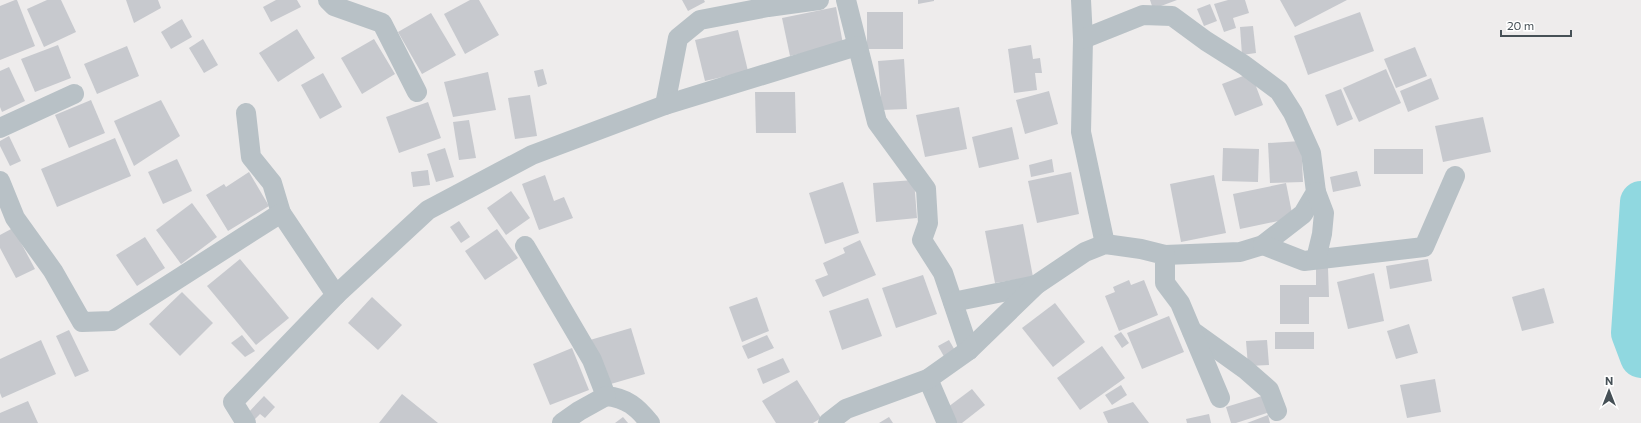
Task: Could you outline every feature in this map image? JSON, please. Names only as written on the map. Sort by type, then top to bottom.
[{"type":"street","points":[[328,0],[334,6],[382,23],[417,92]]},
{"type":"street","points":[[665,105],[678,38],[700,20],[768,7],[819,0]]},
{"type":"street","points":[[846,0],[878,122],[926,189],[928,224],[922,240],[943,273],[969,350]]},
{"type":"street","points":[[1081,0],[1083,39],[1081,132],[1105,244]]},
{"type":"street","points":[[1083,39],[1143,15],[1172,16],[1206,41],[1244,65],[1279,91],[1293,113],[1311,153],[1316,192],[1324,213],[1322,234],[1316,260]]},
{"type":"street","points":[[246,423],[233,402],[336,296],[428,210],[532,155],[665,105],[857,46]]},
{"type":"street","points":[[0,128],[74,94]]},
{"type":"street","points":[[246,113],[252,157],[272,183],[281,213],[336,296]]},
{"type":"street","points":[[1263,245],[1304,261],[1424,247],[1455,176]]},
{"type":"street","points":[[0,181],[15,218],[53,271],[82,322],[112,321],[281,213]]},
{"type":"street","points":[[828,423],[846,409],[928,379],[969,350],[1036,285],[1085,252],[1105,244],[1141,249],[1165,255],[1240,252],[1263,245],[1302,214],[1316,192]]},
{"type":"street","points":[[525,246],[592,360],[606,396]]},
{"type":"street","points":[[1165,255],[1165,284],[1180,303],[1220,398]]},
{"type":"street","points":[[953,302],[1036,285]]},
{"type":"street","points":[[1192,332],[1245,369],[1268,390],[1277,411]]},
{"type":"street","points":[[928,379],[947,423]]},
{"type":"street","points":[[562,423],[579,411],[606,396],[616,397],[638,408],[650,423]]},
{"type":"building","points":[[17,0],[35,46],[0,60],[0,6]]},
{"type":"building","points":[[47,0],[61,0],[76,32],[44,47],[27,9]]},
{"type":"building","points":[[126,0],[158,0],[161,8],[134,23]]},
{"type":"building","points":[[276,0],[297,0],[301,7],[271,22],[263,7]]},
{"type":"building","points":[[470,0],[479,0],[499,35],[465,54],[444,14]]},
{"type":"building","points":[[682,0],[704,0],[705,2],[688,11]]},
{"type":"building","points":[[918,0],[934,0],[934,1],[918,4]]},
{"type":"building","points":[[1150,0],[1177,0],[1153,9]]},
{"type":"building","points":[[1228,0],[1245,0],[1249,13],[1233,18],[1236,28],[1224,32],[1214,4]]},
{"type":"building","points":[[1280,0],[1347,0],[1295,27]]},
{"type":"building","points":[[1210,4],[1217,21],[1204,26],[1197,9]]},
{"type":"building","points":[[836,7],[843,44],[790,56],[782,18]]},
{"type":"building","points":[[867,12],[903,12],[903,49],[867,49]]},
{"type":"building","points":[[1360,12],[1374,51],[1308,75],[1294,36]]},
{"type":"building","points":[[431,13],[456,55],[422,74],[398,32]]},
{"type":"building","points":[[182,19],[192,37],[171,49],[161,32]]},
{"type":"building","points":[[1253,26],[1256,53],[1242,55],[1240,27]]},
{"type":"building","points":[[297,29],[315,58],[278,82],[259,53]]},
{"type":"building","points":[[738,30],[748,71],[705,81],[695,40]]},
{"type":"building","points":[[203,39],[218,65],[204,73],[189,48]]},
{"type":"building","points":[[374,39],[395,74],[362,94],[341,58]]},
{"type":"building","points":[[58,45],[71,78],[35,92],[21,59]]},
{"type":"building","points":[[1031,45],[1033,59],[1040,58],[1042,73],[1035,73],[1037,90],[1014,93],[1008,49]]},
{"type":"building","points":[[127,46],[139,76],[97,94],[84,64]]},
{"type":"building","points":[[1415,47],[1427,76],[1396,88],[1384,59]]},
{"type":"building","points":[[904,59],[907,109],[882,110],[878,61]]},
{"type":"building","points":[[9,67],[25,101],[2,112],[0,107],[0,71]]},
{"type":"building","points":[[543,69],[547,84],[538,87],[534,71]]},
{"type":"building","points":[[1386,69],[1401,103],[1359,122],[1343,88]]},
{"type":"building","points":[[488,72],[496,110],[453,117],[444,82]]},
{"type":"building","points":[[323,73],[342,107],[320,119],[301,85]]},
{"type":"building","points":[[1251,73],[1263,105],[1235,116],[1222,84]]},
{"type":"building","points":[[1431,78],[1439,99],[1408,112],[1400,91]]},
{"type":"building","points":[[1341,89],[1353,119],[1337,126],[1325,95]]},
{"type":"building","points":[[1049,91],[1058,124],[1025,134],[1016,100]]},
{"type":"building","points":[[755,92],[795,92],[796,133],[756,133]]},
{"type":"building","points":[[530,95],[537,136],[515,139],[508,98]]},
{"type":"building","points":[[91,100],[105,133],[69,148],[55,115]]},
{"type":"building","points":[[161,100],[180,136],[134,166],[114,121]]},
{"type":"building","points":[[428,102],[441,138],[399,153],[386,117]]},
{"type":"building","points":[[959,107],[967,149],[925,157],[916,115]]},
{"type":"building","points":[[1483,117],[1491,152],[1443,162],[1435,126]]},
{"type":"building","points":[[469,120],[476,158],[459,160],[453,122]]},
{"type":"building","points":[[1012,127],[1019,159],[979,168],[972,137]]},
{"type":"building","points":[[9,136],[21,161],[10,166],[0,146],[0,141]]},
{"type":"building","points":[[115,138],[131,176],[57,207],[41,169]]},
{"type":"building","points":[[1301,141],[1303,182],[1270,183],[1268,143]]},
{"type":"building","points":[[445,148],[454,177],[436,182],[427,154]]},
{"type":"building","points":[[1223,148],[1259,149],[1258,182],[1222,181]]},
{"type":"building","points":[[1374,149],[1423,149],[1423,174],[1374,174]]},
{"type":"building","points":[[177,159],[192,191],[163,204],[148,172]]},
{"type":"building","points":[[1052,159],[1054,172],[1031,177],[1029,165]]},
{"type":"building","points":[[428,170],[430,185],[413,187],[411,172]]},
{"type":"building","points":[[1357,171],[1361,186],[1333,192],[1330,177]]},
{"type":"building","points":[[249,172],[269,206],[228,231],[206,195],[224,184],[226,187]]},
{"type":"building","points":[[1071,172],[1079,214],[1037,223],[1028,181]]},
{"type":"building","points":[[545,175],[554,201],[564,197],[573,218],[539,230],[522,184]]},
{"type":"building","points":[[1214,175],[1226,233],[1181,242],[1170,184]]},
{"type":"building","points":[[914,180],[917,218],[876,222],[873,183]]},
{"type":"building","points":[[843,182],[859,233],[825,244],[809,193]]},
{"type":"building","points":[[1286,183],[1293,218],[1240,229],[1233,194]]},
{"type":"building","points":[[511,191],[530,218],[506,235],[487,208]]},
{"type":"building","points":[[192,203],[217,237],[181,264],[156,230]]},
{"type":"building","points":[[459,221],[470,237],[461,243],[450,227]]},
{"type":"building","points":[[1023,224],[1033,277],[995,283],[985,231]]},
{"type":"building","points":[[13,228],[35,269],[16,278],[0,248],[0,235]]},
{"type":"building","points":[[497,229],[518,258],[485,280],[465,251]]},
{"type":"building","points":[[145,237],[165,268],[137,286],[116,255]]},
{"type":"building","points":[[860,240],[876,275],[823,297],[815,280],[828,275],[823,263],[845,253],[843,248]]},
{"type":"building","points":[[240,259],[289,318],[256,345],[207,286]]},
{"type":"building","points":[[1428,259],[1432,281],[1390,289],[1386,266]]},
{"type":"building","points":[[1316,268],[1328,268],[1329,297],[1309,297],[1309,324],[1280,324],[1280,285],[1316,285]]},
{"type":"building","points":[[1374,273],[1384,321],[1348,329],[1337,282]]},
{"type":"building","points":[[923,275],[937,314],[896,328],[882,288]]},
{"type":"building","points":[[1129,280],[1131,285],[1144,280],[1158,315],[1119,331],[1105,296],[1115,292],[1113,287]]},
{"type":"building","points":[[1544,288],[1554,323],[1522,331],[1512,297]]},
{"type":"building","points":[[182,292],[213,323],[180,356],[149,324]]},
{"type":"building","points":[[372,297],[402,325],[378,350],[348,323]]},
{"type":"building","points":[[757,297],[769,331],[742,342],[729,307]]},
{"type":"building","points":[[868,298],[882,336],[842,350],[829,311]]},
{"type":"building","points":[[1055,303],[1085,342],[1053,367],[1022,328]]},
{"type":"building","points":[[1169,316],[1184,352],[1142,369],[1127,333]]},
{"type":"building","points":[[1409,324],[1418,353],[1396,359],[1387,331]]},
{"type":"building","points":[[631,328],[645,374],[604,386],[590,340]]},
{"type":"building","points":[[69,330],[89,371],[75,377],[56,336]]},
{"type":"building","points":[[1121,332],[1129,343],[1122,348],[1114,336]]},
{"type":"building","points":[[1275,332],[1314,332],[1314,349],[1275,349]]},
{"type":"building","points":[[242,335],[255,351],[245,357],[231,343]]},
{"type":"building","points":[[767,335],[774,348],[748,359],[742,346]]},
{"type":"building","points":[[41,340],[56,374],[2,398],[0,393],[0,359]]},
{"type":"building","points":[[949,340],[957,354],[946,360],[938,346]]},
{"type":"building","points":[[1267,340],[1269,365],[1248,366],[1246,341]]},
{"type":"building","points":[[1102,346],[1125,378],[1080,410],[1057,378]]},
{"type":"building","points":[[572,348],[589,390],[550,405],[533,364]]},
{"type":"building","points":[[783,358],[790,372],[763,384],[757,369]]},
{"type":"building","points":[[1435,379],[1441,412],[1407,418],[1400,385]]},
{"type":"building","points":[[797,380],[821,418],[813,423],[776,423],[762,401]]},
{"type":"building","points":[[1121,385],[1127,395],[1112,405],[1105,395]]},
{"type":"building","points":[[972,389],[985,405],[962,423],[954,423],[944,410]]},
{"type":"building","points":[[402,394],[438,423],[379,423]]},
{"type":"building","points":[[1265,395],[1270,412],[1236,423],[1231,423],[1226,407]]},
{"type":"building","points":[[264,396],[275,407],[265,418],[260,414],[254,420],[247,414]]},
{"type":"building","points":[[28,401],[38,423],[0,423],[0,413]]},
{"type":"building","points":[[1133,402],[1149,423],[1108,423],[1103,412]]},
{"type":"building","points":[[1209,414],[1211,423],[1187,423],[1186,419]]},
{"type":"building","points":[[1268,415],[1270,423],[1247,423]]},
{"type":"building","points":[[623,417],[628,423],[615,423]]},
{"type":"building","points":[[889,417],[893,423],[879,423]]},
{"type":"waterway","points":[[1641,202],[1632,333],[1641,357]]}]
